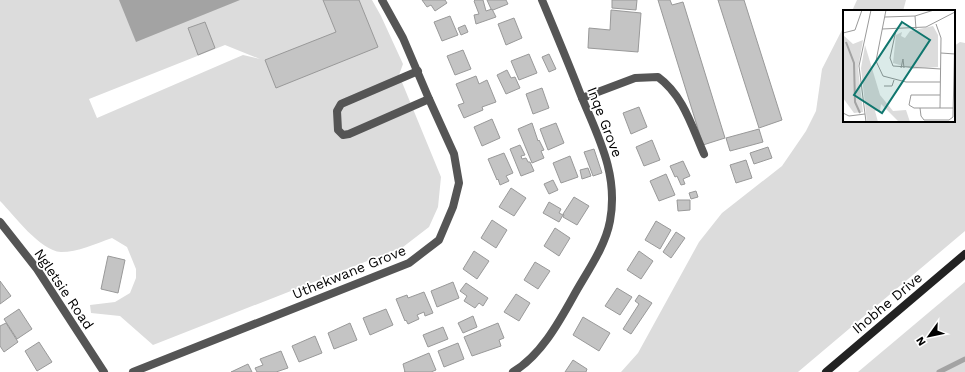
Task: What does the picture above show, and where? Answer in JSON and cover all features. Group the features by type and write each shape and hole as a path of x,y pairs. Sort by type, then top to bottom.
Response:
{"street":[{"name":"Uthekwane Grove","path":"133,372 409,263 439,240 453,208 459,183 454,154 403,38 382,0"},
{"name":"Inqe Grove","path":"513,372 540,348 561,318 600,250 610,222 613,201 611,177 603,146 542,0"},
{"path":"418,71 341,104 337,111 338,130 343,135 349,134 429,100"},
{"path":"582,98 635,78 658,77 671,88 680,102 704,154"},
{"name":"Ngletsie Road","path":"0,222 37,269 104,372"},
{"name":"Ihobhe Drive","path":"826,372 965,254"}],"shaded area":[{"path":"0,0 372,0 403,64 399,75 441,177 438,207 429,227 403,247 153,345 120,316 91,313 90,305 115,302 130,293 136,278 136,269 127,247 112,238 74,251 61,252 53,250 36,239 0,201","holes":["225,45 260,59 243,55 97,118 89,99"]},
{"path":"119,0 240,0 136,42"},
{"path":"857,0 906,0 903,10 852,10"},
{"path":"843,28 843,122 955,122 955,45 960,42 965,43 965,231 798,372 621,372 638,353 699,242 722,213 782,166 806,131 816,111 822,69"},
{"path":"965,282 965,372 858,372"}],"building":[{"path":"323,0 359,0 378,47 276,88 265,60 336,32"},
{"path":"422,0 445,0 447,3 435,11 431,5 427,7"},
{"path":"483,0 486,11 492,9 496,17 476,24 474,15 479,14 474,1"},
{"path":"487,0 506,0 508,4 493,10 491,9"},
{"path":"612,0 637,0 636,10 612,8"},
{"path":"658,0 670,0 672,5 683,2 725,138 703,145"},
{"path":"718,0 744,0 782,120 759,128"},
{"path":"611,10 641,13 638,52 588,48 589,28 610,30"},
{"path":"450,16 458,35 442,41 434,22"},
{"path":"514,18 522,38 506,45 498,24"},
{"path":"205,22 215,48 198,55 188,28"},
{"path":"465,25 468,32 461,35 458,28"},
{"path":"463,50 471,69 455,75 447,56"},
{"path":"529,54 537,73 519,80 511,61"},
{"path":"549,54 556,69 549,72 542,57"},
{"path":"507,70 511,78 515,77 520,88 506,94 497,75"},
{"path":"476,76 479,84 487,80 496,102 482,107 483,110 464,118 458,105 464,103 456,84"},
{"path":"542,88 549,108 533,114 526,94"},
{"path":"639,107 647,127 631,134 623,113"},
{"path":"492,119 500,138 482,146 474,127"},
{"path":"532,123 538,141 539,140 544,150 541,151 544,158 532,163 518,129"},
{"path":"556,123 564,143 548,150 540,129"},
{"path":"759,129 763,142 730,151 726,138"},
{"path":"652,140 660,160 644,166 636,147"},
{"path":"520,145 525,155 521,156 522,159 526,158 528,162 530,162 534,171 521,176 510,149"},
{"path":"768,147 772,158 754,164 750,153"},
{"path":"594,149 602,173 593,176 584,152"},
{"path":"504,153 513,173 506,176 509,181 500,185 488,159"},
{"path":"570,156 578,177 561,183 553,163"},
{"path":"746,160 752,178 736,183 730,165"},
{"path":"683,161 690,176 683,179 685,184 681,185 670,166"},
{"path":"588,168 591,176 582,179 580,170"},
{"path":"666,174 675,195 659,201 650,181"},
{"path":"553,180 558,190 549,194 544,184"},
{"path":"511,188 526,198 514,216 499,207"},
{"path":"696,191 698,197 691,199 689,193"},
{"path":"574,197 589,206 577,225 563,217 563,214"},
{"path":"677,200 690,200 690,210 678,211"},
{"path":"549,202 561,209 559,213 563,215 559,222 543,213"},
{"path":"492,220 507,230 496,248 481,238"},
{"path":"656,221 671,230 660,249 645,240"},
{"path":"555,228 570,238 559,256 544,246"},
{"path":"676,232 685,238 671,258 663,252"},
{"path":"474,251 489,261 477,279 463,269"},
{"path":"639,251 653,261 641,279 627,270"},
{"path":"108,256 125,260 118,293 101,289"},
{"path":"535,262 550,271 538,289 524,280"},
{"path":"0,281 11,296 0,304"},
{"path":"453,282 459,298 437,307 431,291"},
{"path":"466,283 488,298 483,306 479,303 475,308 464,301 467,296 460,291"},
{"path":"617,288 632,297 620,315 605,306"},
{"path":"424,292 433,313 425,316 424,312 417,315 419,319 408,324 406,320 405,321 396,299 407,295 408,298"},
{"path":"516,294 530,303 519,321 504,312"},
{"path":"639,295 652,303 631,334 623,329 639,304 635,301"},
{"path":"19,309 32,329 17,339 4,319"},
{"path":"386,309 393,325 370,335 363,318"},
{"path":"473,316 477,327 463,333 458,323"},
{"path":"583,317 610,333 599,351 573,335"},
{"path":"6,323 18,342 4,352 0,346 0,326"},
{"path":"350,323 357,340 334,349 328,333"},
{"path":"498,323 504,338 499,340 501,346 472,356 464,337"},
{"path":"443,327 448,339 428,347 423,335"},
{"path":"315,336 322,353 299,362 292,346"},
{"path":"39,342 52,362 37,371 25,351"},
{"path":"458,343 464,359 444,367 438,351"},
{"path":"281,351 288,368 276,372 257,372 255,368 263,365 260,359"},
{"path":"429,353 436,370 431,372 405,372 403,364"},
{"path":"573,360 587,369 586,372 565,372"},
{"path":"248,364 252,372 231,372"}],"waterway":[{"path":"939,372 965,359"}]}
